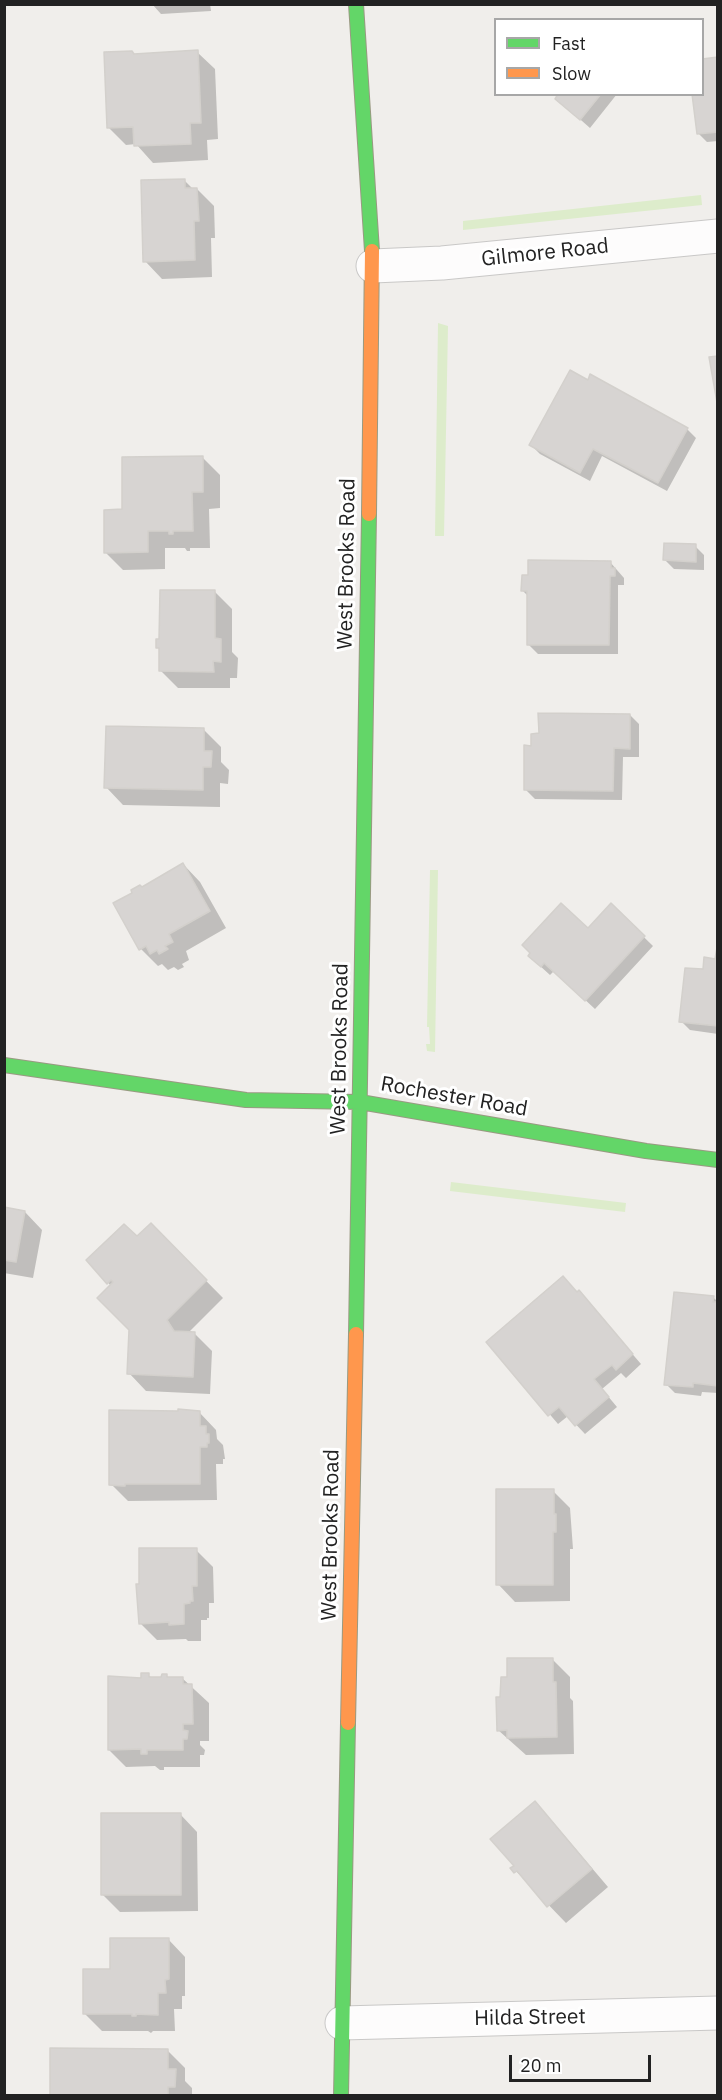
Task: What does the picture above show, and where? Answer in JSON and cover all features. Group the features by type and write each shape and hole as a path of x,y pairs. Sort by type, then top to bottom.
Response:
{"street":[{"name":"West Brooks Road","path":"341,2096 373,266 356,4"},
{"name":"Gilmore Road","path":"373,266 442,263 717,236"},
{"name":"Rochester Road","path":"4,1065 246,1100 360,1102 646,1151 717,1160"},
{"name":"Hilda Street","path":"342,2023 717,2013"}],"green space":[{"path":"701,195 702,205 463,230 463,221"},
{"path":"438,323 448,326 444,536 435,536"},
{"path":"430,870 438,870 435,1052 427,1051 426,1044 430,1044 429,1027 427,1027"},
{"path":"451,1182 626,1203 625,1212 450,1191"}],"building":[{"path":"198,50 201,123 190,123 191,144 134,146 133,127 107,128 104,52 132,51 134,54"},
{"path":"718,57 718,132 697,134 692,96 704,96 704,59"},
{"path":"557,96 599,96 580,120 555,99"},
{"path":"185,179 185,188 197,188 199,221 194,221 195,260 143,262 141,180"},
{"path":"718,356 718,408 709,357"},
{"path":"570,370 588,380 590,374 688,428 658,483 593,449 580,473 529,445"},
{"path":"203,456 203,492 192,492 193,531 173,531 173,534 169,534 169,531 148,531 148,552 104,553 104,510 122,509 122,457"},
{"path":"664,543 696,544 696,562 663,560"},
{"path":"528,560 611,561 611,568 615,568 615,576 610,576 609,645 527,645 527,591 521,591 522,575 528,575"},
{"path":"160,590 215,590 215,638 221,639 221,662 213,661 214,672 159,671 159,648 156,648 156,639 159,639"},
{"path":"538,713 630,714 630,749 614,748 613,791 524,790 524,745 531,746 531,734 539,733"},
{"path":"106,726 204,728 204,751 212,751 211,767 203,767 203,790 104,788"},
{"path":"183,863 210,911 169,934 173,942 165,946 168,949 159,954 157,950 150,954 146,946 139,950 113,903 132,893 131,890 140,885 142,887"},
{"path":"561,903 588,928 611,903 645,936 585,1001 544,963 541,967 528,956 530,953 522,945"},
{"path":"718,942 718,1026 679,1022 685,968 703,969 704,957 715,959"},
{"path":"4,1207 25,1211 16,1262 4,1260"},
{"path":"151,1223 207,1280 167,1320 174,1331 195,1332 193,1377 127,1374 129,1330 97,1298 113,1282 111,1280 107,1284 86,1260 124,1224 137,1236"},
{"path":"563,1276 577,1292 579,1290 633,1354 616,1370 612,1365 594,1379 609,1397 575,1426 559,1407 548,1416 486,1342"},
{"path":"674,1292 714,1296 713,1302 718,1302 718,1386 693,1383 693,1387 664,1385"},
{"path":"178,1409 200,1411 200,1426 206,1426 206,1434 209,1434 207,1447 200,1447 200,1484 109,1485 109,1410 178,1411"},
{"path":"496,1489 554,1489 556,1532 553,1532 553,1585 496,1585"},
{"path":"139,1548 197,1548 197,1586 192,1586 193,1601 184,1604 184,1624 169,1625 169,1622 139,1624 136,1584 139,1584"},
{"path":"507,1658 553,1658 557,1737 507,1738 507,1730 497,1731 496,1697 500,1697 501,1677 507,1677"},
{"path":"141,1673 149,1673 149,1677 161,1677 162,1674 167,1674 167,1677 183,1677 183,1684 192,1684 193,1724 183,1724 183,1730 188,1731 187,1739 183,1739 183,1750 147,1750 147,1754 141,1754 141,1749 108,1750 108,1676 141,1678"},
{"path":"535,1801 592,1869 547,1907 517,1871 514,1873 510,1868 514,1866 490,1839"},
{"path":"101,1813 181,1813 181,1895 101,1895"},
{"path":"110,1938 169,1938 169,1979 165,1980 166,1993 158,1993 158,2015 83,2014 83,1969 110,1969"},
{"path":"50,2048 168,2049 168,2069 176,2069 175,2087 168,2087 168,2096 50,2096"}],"traffic: fast":[{"path":"356,4 372,251"},
{"path":"356,1334 369,514"},
{"path":"4,1065 246,1100 360,1102 646,1151 718,1160"},
{"path":"341,2096 348,1723"}],"traffic: slow":[{"path":"369,514 372,251"},
{"path":"348,1723 356,1334"}]}
